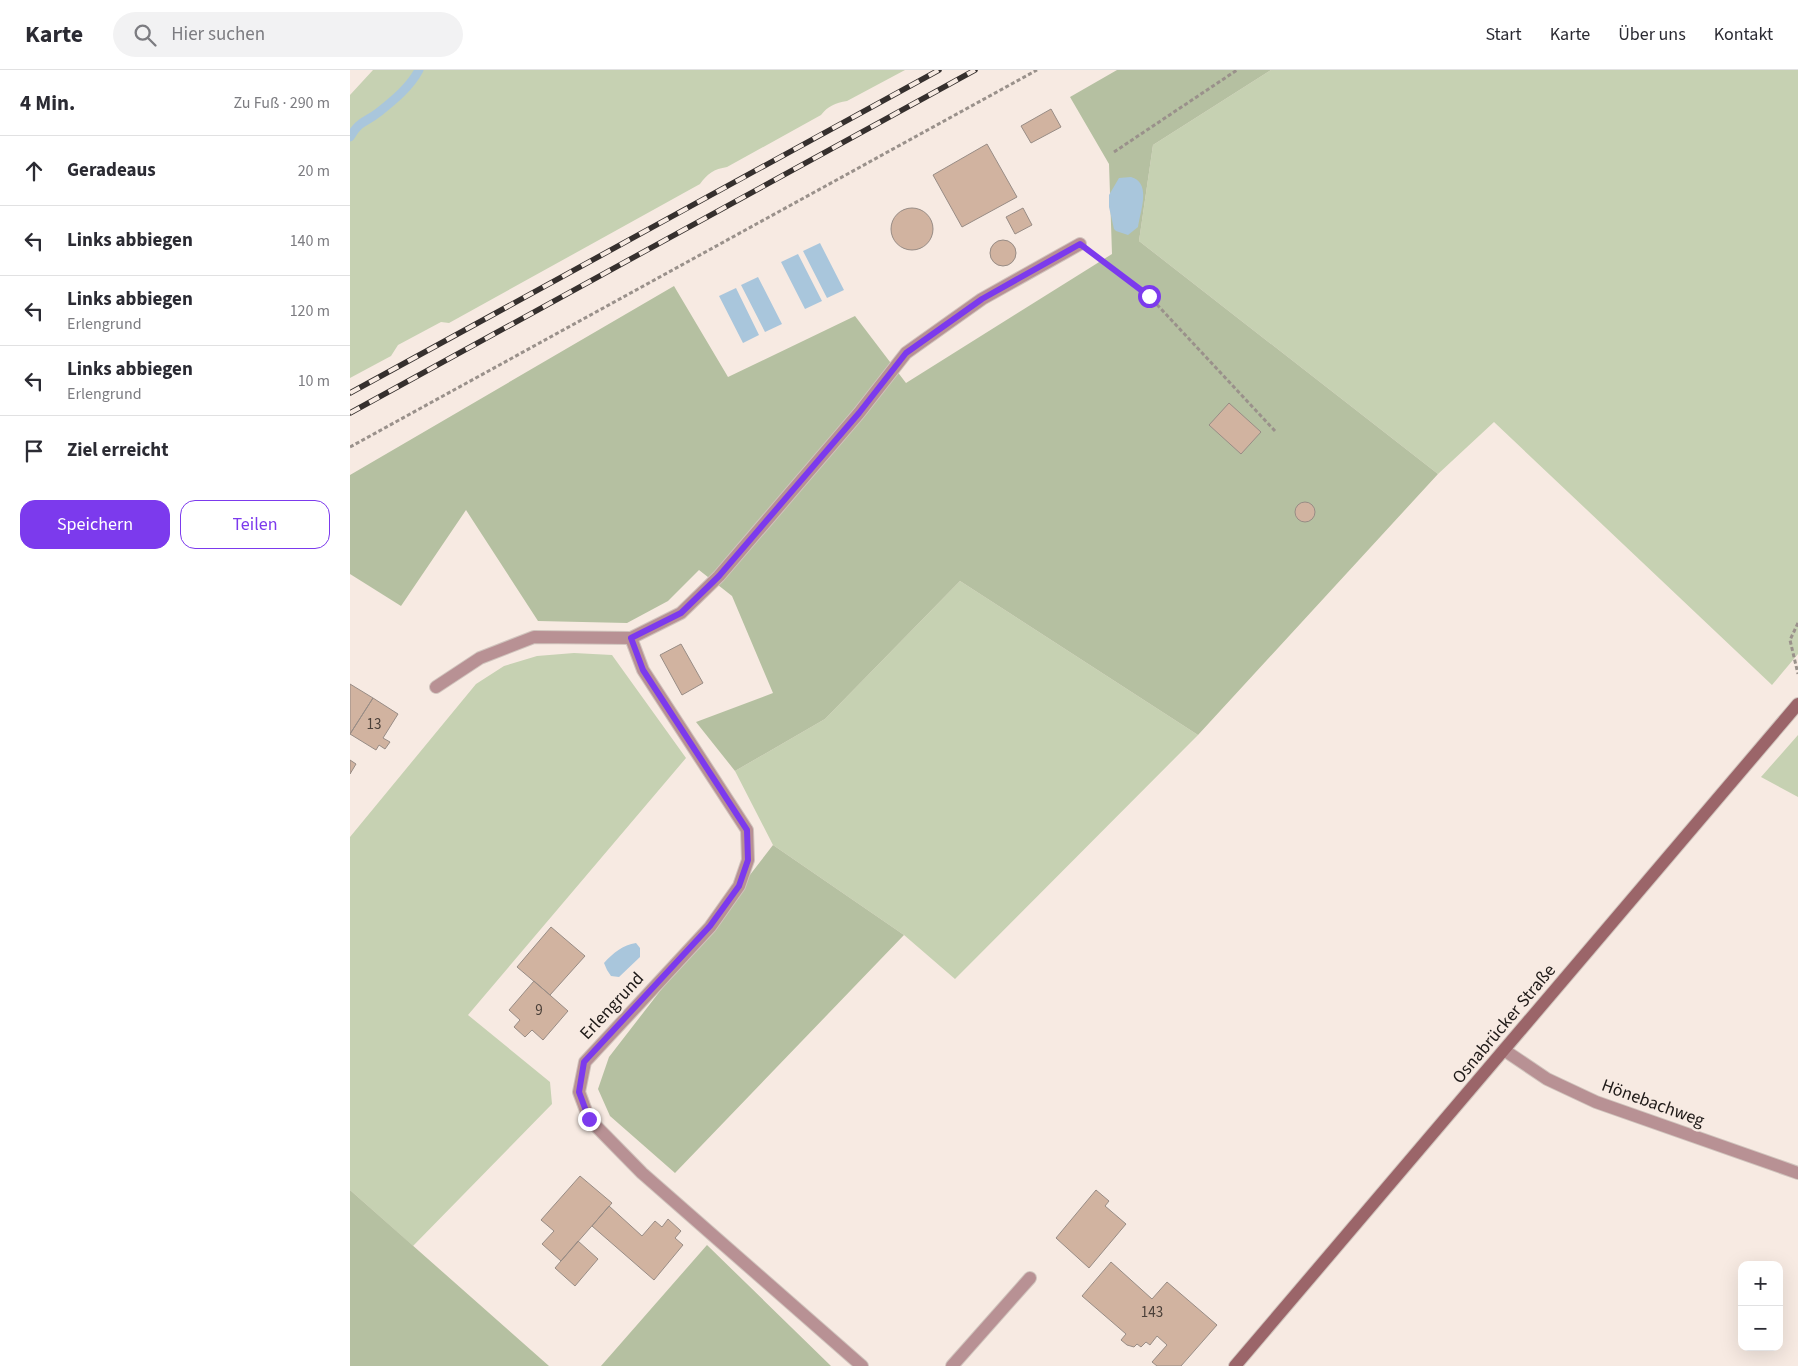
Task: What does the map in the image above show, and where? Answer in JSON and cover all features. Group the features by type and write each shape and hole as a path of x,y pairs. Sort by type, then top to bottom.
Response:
{"main road":[{"name":"Osnabrücker Straße","path":"1235,1366 1798,704"}],"street":[{"path":"436,687 480,658 534,638 631,638 681,613 719,576 859,413 906,353 982,299 1080,244"},
{"name":"Erlengrund","path":"631,638 643,670 747,830 748,860 739,886 710,926 584,1062 579,1092 589,1119 642,1173 862,1366"},
{"name":"Hönebachweg","path":"1504,1050 1547,1079 1596,1102 1798,1173"},
{"path":"952,1366 1030,1278"}],"path":[{"path":"350,447 1037,70"},
{"path":"1114,152 1237,70"},
{"path":"1080,244 1149,296 1276,432"},
{"path":"1798,624 1790,640 1798,674"}],"green space":[{"path":"373,70 905,70 847,101 832,105 821,115 727,167 711,173 700,184 449,323 441,322 398,345 391,356 350,378 350,95"},
{"path":"1117,70 1271,70 1153,145 1139,241 1438,474 1198,735 960,581 825,719 735,771 696,722 773,693 732,596 699,570 668,601 627,623 538,621 466,510 401,606 350,574 350,475 674,286 728,377 855,316 906,383 1112,254 1109,164 1070,97"},
{"path":"1271,70 1798,70 1798,654 1772,685 1494,422 1438,474 1139,241 1153,145"},
{"path":"960,581 1198,735 955,979 904,935 773,845 735,771 825,719"},
{"path":"574,653 612,655 686,758 468,1015 550,1082 552,1104 413,1246 350,1190 350,837 476,684 504,666 537,656"},
{"path":"1798,735 1798,797 1761,777"},
{"path":"773,845 904,935 675,1173 610,1116 598,1089 609,1057"},
{"path":"350,1190 549,1366 350,1366"},
{"path":"707,1245 831,1366 601,1366"}],"water":[{"path":"1131,177 1141,185 1143,198 1138,227 1128,235 1114,229 1109,207 1109,195 1119,178"},
{"path":"820,243 844,290 827,298 803,251"},
{"path":"798,254 822,301 805,309 781,262"},
{"path":"758,277 782,324 765,332 741,285"},
{"path":"736,288 759,335 743,343 719,296"},
{"path":"636,943 640,948 640,957 619,977 611,976 604,963 618,950"}],"building":[{"path":"1051,109 1061,127 1031,143 1021,126"},
{"path":"987,144 1017,197 962,227 933,175"},
{"path":"908,208 916,208 927,214 933,229 927,244 916,250 908,250 897,244 891,233 891,225 897,214"},
{"path":"1023,208 1032,225 1015,234 1006,217"},
{"path":"1003,240 1012,244 1016,253 1012,262 1003,266 994,262 990,253 994,244"},
{"path":"1229,403 1261,432 1241,454 1209,425"},
{"path":"1305,502 1312,505 1315,512 1312,519 1305,522 1298,519 1295,512 1298,505"},
{"path":"681,644 703,683 682,695 660,655"},
{"path":"350,684 373,698 350,734"},
{"path":"373,698 398,714 383,738 390,742 385,749 379,745 376,750 350,734"},
{"path":"350,760 356,764 350,774"},
{"path":"551,927 585,956 550,995 517,967"},
{"path":"534,981 568,1011 543,1040 532,1030 525,1037 514,1027 520,1020 509,1010"},
{"path":"580,1176 612,1203 561,1261 542,1244 554,1231 541,1220"},
{"path":"1096,1190 1109,1201 1105,1206 1126,1224 1089,1268 1056,1238"},
{"path":"609,1206 642,1236 655,1221 662,1227 668,1219 681,1231 675,1238 683,1245 654,1280 592,1226"},
{"path":"578,1241 598,1259 575,1286 555,1268"},
{"path":"1111,1262 1152,1299 1167,1282 1217,1325 1181,1366 1157,1366 1152,1362 1167,1345 1157,1336 1150,1345 1146,1342 1141,1347 1137,1344 1134,1347 1127,1345 1121,1340 1126,1334 1082,1296"}],"waterway":[{"path":"350,137 360,125 401,93 419,70"}],"railway":[{"path":"350,393 939,70"},
{"path":"350,413 975,70"}],"route":[{"path":"589,1119 579,1092 584,1062 710,926 739,886 748,860 747,830 643,670 631,638 681,613 719,576 859,413 906,353 982,299 1080,244 1149,296"}]}
